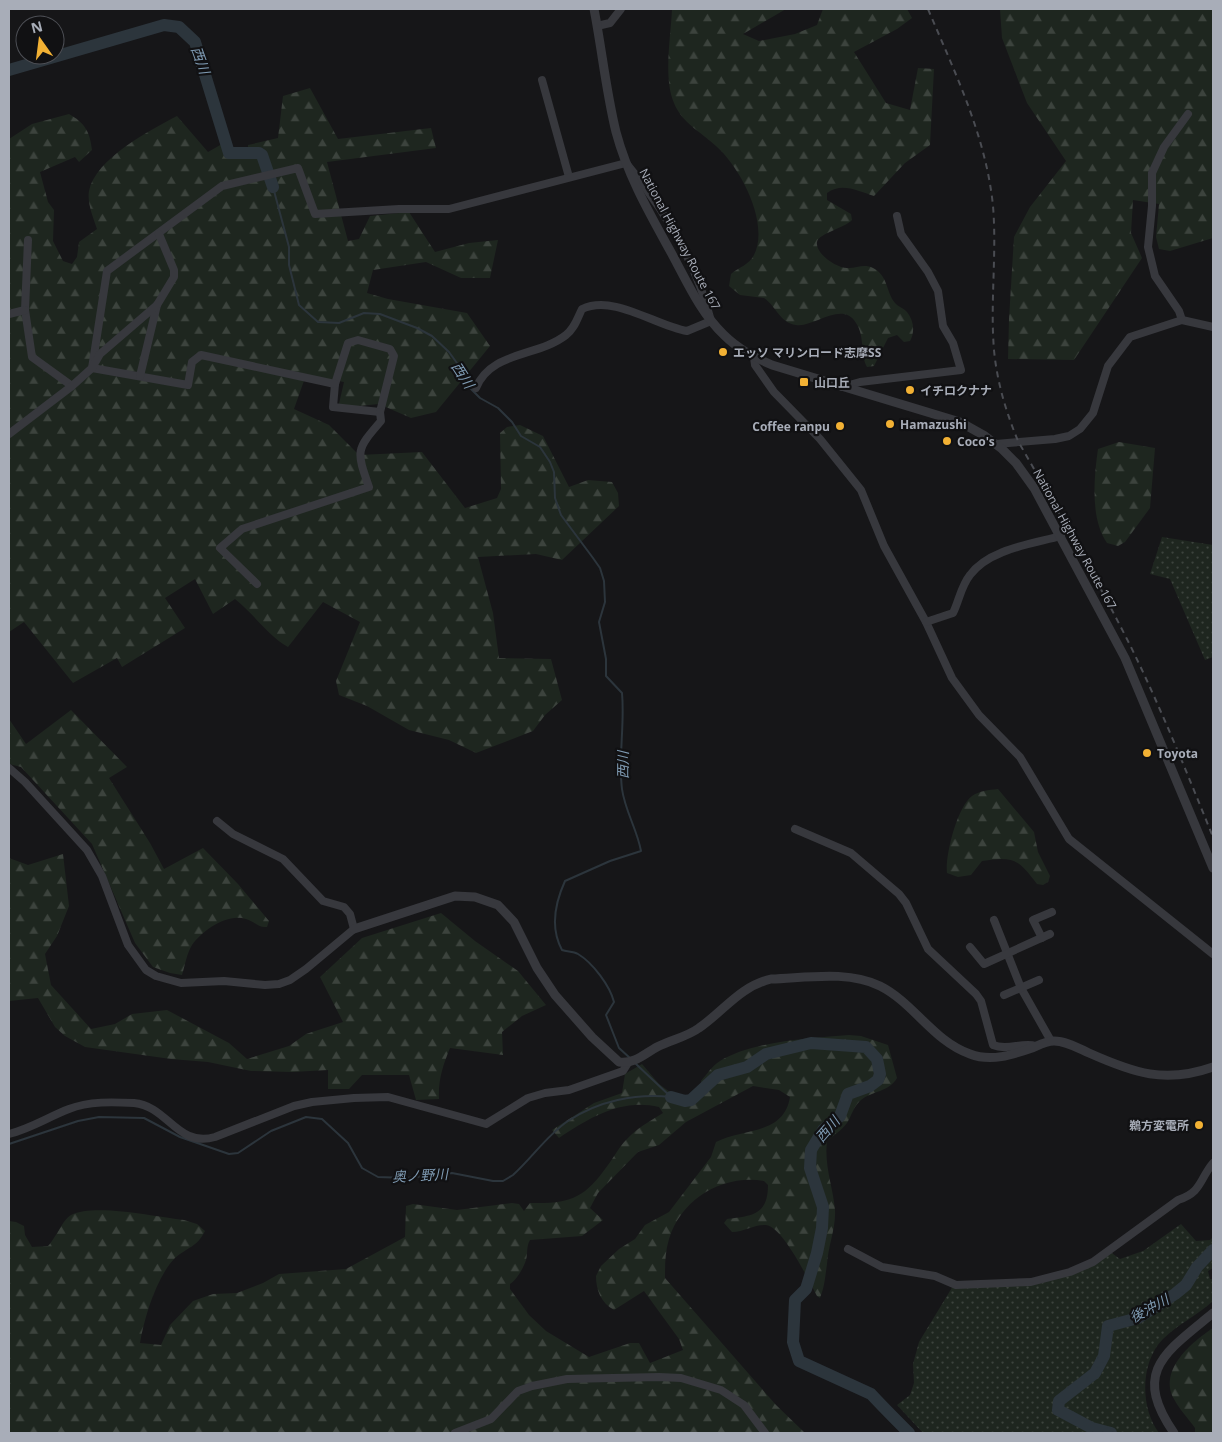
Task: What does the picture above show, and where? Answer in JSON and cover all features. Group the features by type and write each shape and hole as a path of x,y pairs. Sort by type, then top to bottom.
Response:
{"street":[{"name":"National Highway Route 167","path":"594,9 617,133 626,163 641,197 700,305 711,321 728,339 754,358 842,387 951,419 977,431 996,444 1025,474 1061,536 1125,658 1213,868"},
{"path":"597,26 610,23 621,9"},
{"path":"542,80 569,177"},
{"path":"1182,320 1180,311 1155,276 1148,247 1152,206 1152,172 1164,147 1188,114"},
{"path":"92,368 108,271 222,186 298,168 315,214 399,209 449,209 626,163"},
{"path":"842,387 860,382 961,370 954,343 943,326 938,291 928,272 901,234 898,216"},
{"path":"140,376 157,305 174,277 174,270 159,234"},
{"path":"28,240 25,310 32,358 72,386"},
{"path":"9,434 72,386 92,368 100,354 157,305"},
{"path":"476,388 488,369 564,336 575,326 582,309 587,307 612,306 687,332 711,321"},
{"path":"9,314 25,310"},
{"path":"996,444 1055,440 1080,430 1092,413 1108,366 1125,341 1132,336 1182,320 1213,327"},
{"path":"257,584 220,548 242,528 369,487 361,463 361,444 381,421 380,412 394,356 390,349 358,340 348,343 335,384 333,406 380,412"},
{"path":"92,368 188,385 192,362 201,355 335,384"},
{"path":"754,358 756,365 774,392 820,439 861,490 884,546 926,622 952,678 979,715 1020,757 1069,839 1156,906 1213,954"},
{"path":"926,622 953,613 962,588 981,563 999,554 1061,536"},
{"path":"9,768 25,782 87,850 102,876 128,945 146,970 156,976 182,983 224,981 265,985 279,984 290,980 306,969 354,929 456,896 474,897 498,905 514,922 537,968 555,995 602,1047 619,1062 628,1063"},
{"path":"217,821 234,834 283,859 323,901 344,908 350,914 354,929"},
{"path":"795,829 851,852 898,894 906,904 926,945 981,1001 993,1045 1002,1048 1029,1044 1036,1046"},
{"path":"1042,938 1033,920 1052,912"},
{"path":"994,920 1021,988 1052,1041"},
{"path":"970,947 984,964 1050,934"},
{"path":"9,1134 38,1125 69,1109 120,1102 138,1104 150,1108 185,1135 202,1140 215,1137 294,1106 312,1102 354,1098 388,1097 486,1124 528,1098 578,1087 623,1071 628,1063 657,1047 694,1031 748,986 771,979 838,977 869,982 894,995 951,1046 982,1057 1011,1056 1052,1041 1068,1044 1128,1070 1145,1074 1182,1075 1213,1067"},
{"path":"1004,995 1039,980"},
{"path":"848,1249 882,1267 935,1276 956,1285 1031,1282 1052,1277 1093,1262 1178,1200 1192,1194 1200,1186 1205,1173 1213,1163"},
{"path":"1174,1433 1158,1407 1155,1395 1155,1375 1166,1354 1213,1313"},
{"path":"455,1433 490,1419 518,1391 532,1386 567,1379 628,1377 681,1378 721,1390 744,1405 766,1433"}],"green space":[{"path":"672,9 786,9 743,34 759,41 795,34 817,25 823,9 907,9 912,18 897,29 854,52 886,103 910,110 918,68 934,69 930,145 905,163 874,196 844,188 838,188 827,193 827,200 851,214 852,220 844,226 822,236 817,242 817,247 823,256 838,266 850,268 866,266 878,271 884,279 892,299 906,311 911,319 913,330 910,341 904,342 897,335 888,338 874,366 867,367 859,328 850,317 836,314 803,325 791,324 782,318 764,298 740,295 729,286 731,274 747,264 754,255 758,242 755,212 743,181 734,167 716,146 687,122 674,103 668,69"},
{"path":"1000,9 1213,9 1213,238 1170,251 1159,249 1156,237 1159,204 1133,200 1131,233 1142,258 1074,360 1008,359 1014,237 1030,207 1066,161 1027,103 1002,38"},
{"path":"310,88 338,139 431,128 436,148 327,162 348,241 359,239 370,216 409,212 435,252 469,243 498,240 490,278 461,278 426,262 373,270 367,293 388,299 467,313 490,346 436,412 411,418 379,404 338,408 344,382 306,375 294,409 329,425 359,455 422,452 465,508 497,498 501,489 500,433 507,427 520,425 543,436 569,487 588,480 612,482 618,493 619,506 562,560 536,554 478,557 493,613 499,658 551,659 562,700 545,715 533,731 476,753 449,740 409,730 367,706 339,695 336,681 360,622 323,602 288,647 274,637 235,599 213,614 195,579 165,598 185,628 122,667 117,658 73,683 24,622 9,632 9,139 32,124 69,114 86,129 92,150 79,162 75,157 40,172 48,202 54,210 53,241 63,261 72,264 77,257 79,242 97,229 89,200 89,191 93,179 112,157 125,147 177,116 208,152 229,140 232,151 248,151 248,145 278,138 283,96"},
{"path":"1119,442 1155,448 1150,508 1125,542 1118,546 1107,543 1098,522 1095,498 1095,472 1098,449"},
{"path":"1162,537 1213,545 1213,657 1205,660 1170,579 1150,574"},
{"path":"71,710 127,767 109,778 164,869 203,848 238,884 269,921 267,927 249,920 231,918 216,924 197,939 187,955 182,975 153,967 135,943 92,844 21,767 9,764 9,719 26,744"},
{"path":"998,789 1034,832 1038,852 1050,876 1048,882 1043,885 1037,884 1020,864 1008,859 982,861 971,875 958,877 947,873 950,844 961,810 972,796 988,790"},
{"path":"63,854 69,906 57,936 45,954 51,985 91,1029 115,1024 132,1014 167,1010 229,1043 247,1059 289,1046 306,1034 343,1022 320,977 362,938 441,913 475,941 518,971 546,1005 522,1016 502,1032 503,1055 450,1048 441,1073 439,1099 416,1100 409,1075 362,1075 349,1089 328,1089 328,1070 292,1072 251,1071 208,1062 171,1059 85,1047 65,1036 55,1027 38,998 9,1001 9,858 28,865"},
{"path":"849,1035 861,1036 888,1045 897,1078 890,1086 861,1100 856,1105 845,1126 827,1141 826,1150 835,1217 825,1281 820,1298 817,1296 787,1244 773,1228 762,1225 732,1232 724,1223 727,1219 751,1215 762,1208 765,1203 768,1185 764,1181 734,1181 706,1192 694,1201 683,1212 675,1225 669,1239 666,1258 665,1278 776,1405 805,1433 9,1433 9,1221 24,1226 25,1235 32,1247 48,1246 62,1224 71,1215 95,1210 126,1212 184,1220 197,1224 205,1231 195,1244 175,1258 168,1266 157,1286 148,1310 140,1343 161,1345 170,1325 193,1301 213,1294 237,1293 263,1283 279,1274 346,1269 405,1237 406,1206 413,1204 457,1210 512,1203 519,1204 524,1211 530,1203 556,1202 575,1197 591,1185 630,1136 663,1113 659,1107 632,1105 594,1117 559,1138 552,1130 594,1103 622,1093 625,1074 642,1064 659,1084 678,1098 686,1095 693,1098 702,1089 701,1081 712,1068 733,1054 765,1045 800,1039","holes":["753,1086 779,1090 790,1097 786,1109 780,1118 761,1128 716,1142 711,1157 669,1212 645,1225 635,1239 619,1249 601,1266 596,1276 600,1296 614,1310 644,1291 679,1339 683,1350 650,1363 639,1343 630,1343 589,1357 546,1331 529,1315 510,1289 510,1284 524,1266 530,1240 582,1236 603,1220 590,1208 598,1193 638,1152 659,1145 686,1122"]},
{"path":"1181,1224 1196,1241 1210,1240 1213,1237 1213,1268 1208,1271 1210,1279 1213,1279 1213,1301 1163,1339 1155,1349 1150,1360 1145,1385 1146,1398 1148,1411 1159,1433 923,1433 897,1405 910,1395 914,1383 913,1364 919,1342 956,1281 1028,1280 1079,1267 1109,1251 1120,1259 1143,1251"},
{"path":"1213,1328 1213,1433 1195,1433 1195,1428 1174,1399 1170,1388 1170,1378 1174,1367 1187,1349"}],"waterway":[{"name":"西川","path":"9,70 164,25 179,27 195,42 229,153 259,153 262,155 273,187"},
{"name":"西川","path":"273,187 289,247 289,265 299,305 318,322 339,323 364,313 380,314 417,328 432,336 449,352 462,370 468,386 480,398 498,408 512,422 521,436 540,447 554,472 555,498 561,515 600,568 604,581 605,602 599,622 606,659 606,676 622,693 622,789 641,851 610,861 565,881 556,907 555,924 558,942 562,950 576,953 584,958 595,969 609,989 614,1002 606,1015 619,1048 631,1059"},
{"name":"西川","path":"671,1097 685,1101 691,1100 718,1075 747,1067 766,1054 811,1043 866,1047 877,1059 880,1074 878,1080 870,1086 848,1094 840,1116 823,1130 811,1150 810,1168 823,1207 822,1228 817,1253 806,1289 795,1300 793,1342 799,1361 871,1394 909,1433"},
{"name":"西川","path":"636,1064 671,1097"},
{"name":"奥ノ野川","path":"9,1144 78,1121 99,1117 144,1118 180,1137 229,1154 238,1153 271,1131 306,1117 322,1119 348,1143 362,1168 378,1177 407,1178 452,1173 493,1181 503,1181 513,1175 560,1127 580,1114 618,1100 644,1096 671,1097"},
{"name":"後沖川","path":"1111,1433 1092,1428 1058,1410 1059,1401 1095,1373 1104,1356 1108,1326 1138,1318 1175,1294 1186,1285 1197,1267 1213,1250"}],"railway":[{"path":"928,9 959,81 984,155 993,206 994,224 993,332 995,362 1010,419 1018,441 1130,645 1163,717 1213,837"}],"place":[{"name":"エッソ マリンロード志摩SS","path":"723,352"},
{"name":"山口丘","path":"804,382"},
{"name":"イチロクナナ","path":"910,390"},
{"name":"Hamazushi","path":"890,424"},
{"name":"Coffee ranpu","path":"840,426"},
{"name":"Coco's","path":"947,441"},
{"name":"Toyota","path":"1147,753"},
{"name":"鵜方変電所","path":"1199,1125"}]}
